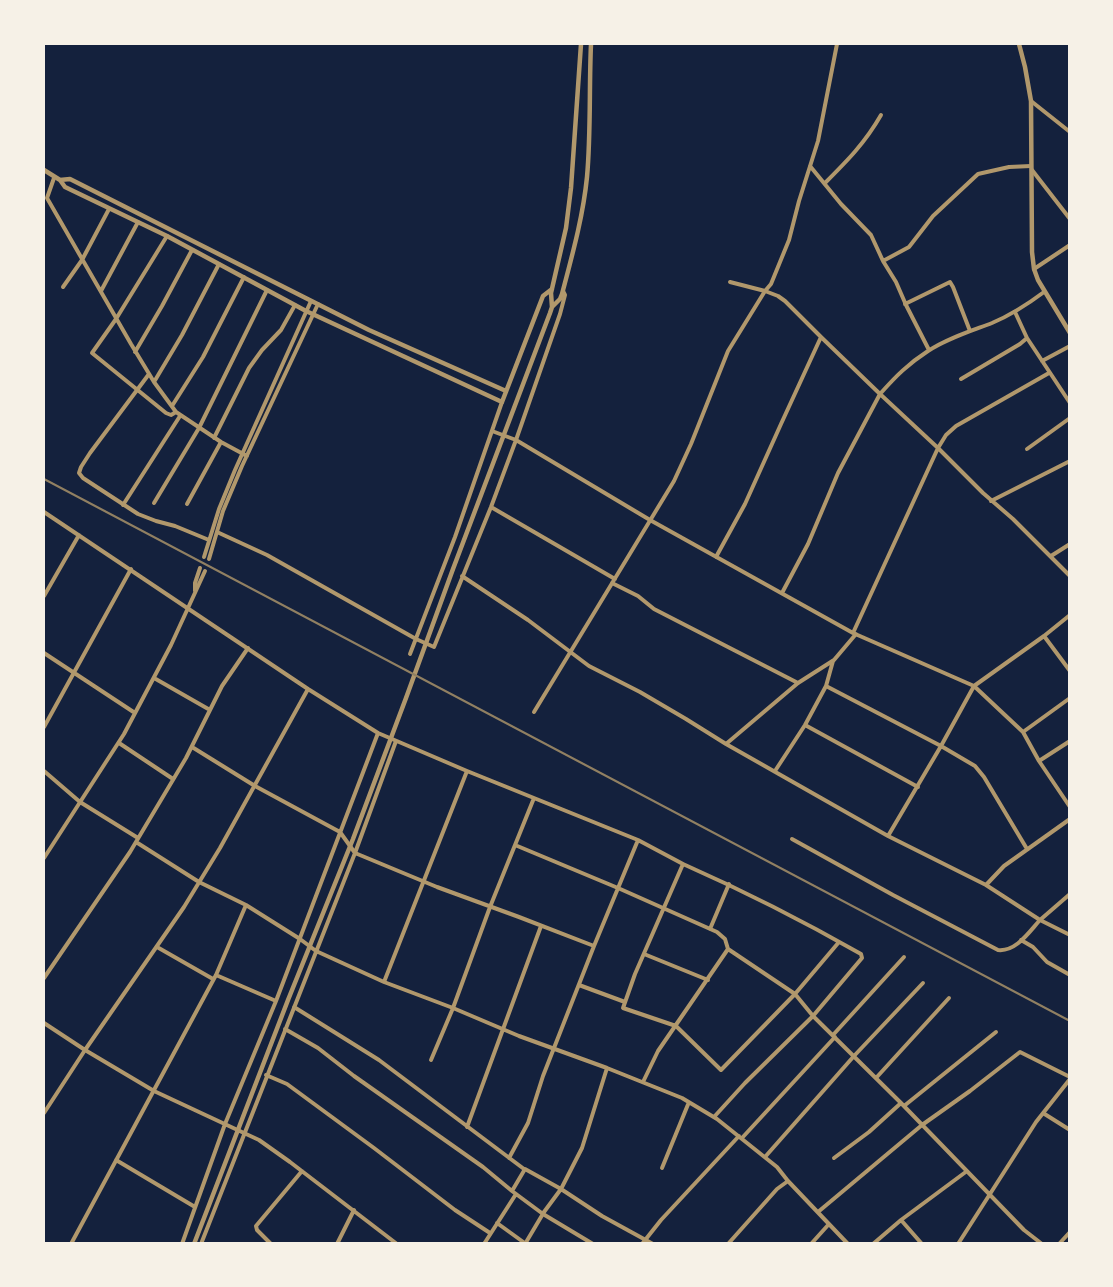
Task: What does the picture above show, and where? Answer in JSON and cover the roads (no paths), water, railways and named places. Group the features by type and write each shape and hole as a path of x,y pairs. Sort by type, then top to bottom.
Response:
{"street":[{"path":"194,1244 406,698 552,307 552,289 566,228 572,188 581,44"},
{"path":"552,307 560,299 563,291 579,228 587,177 591,44"},
{"path":"534,712 674,481 728,351 771,284 789,240 818,141 837,44"},
{"path":"1019,44 1031,100 1034,269 1044,292 1070,333"},
{"path":"1031,100 1070,132"},
{"path":"825,183 861,146 881,115"},
{"path":"810,166 871,236 929,350"},
{"path":"883,261 909,247 933,216 978,174 1010,167 1031,168 1070,219"},
{"path":"44,170 65,187 166,236 306,311 502,402"},
{"path":"57,179 70,179 369,330 506,392"},
{"path":"57,179 47,198 154,382 178,414 214,438 245,454"},
{"path":"63,287 82,260 110,209"},
{"path":"101,292 138,222"},
{"path":"166,236 116,319 92,353 166,413 178,414"},
{"path":"1034,269 1070,245"},
{"path":"135,352 192,250"},
{"path":"154,382 182,335 219,264"},
{"path":"172,406 203,357 244,277"},
{"path":"729,282 765,291 785,301 1070,576"},
{"path":"905,304 950,282 970,331"},
{"path":"410,654 543,296 552,289"},
{"path":"154,503 199,428 267,290"},
{"path":"217,532 267,555 434,647 516,440 560,314 565,294 563,291"},
{"path":"782,594 808,544 838,473 880,394 901,370 929,350 1015,312 1044,292"},
{"path":"311,301 245,454 206,558 219,508 245,454 312,314 318,304"},
{"path":"214,438 249,368 281,330 295,305"},
{"path":"1015,312 1049,373 1070,403"},
{"path":"1063,323 1070,317"},
{"path":"716,557 745,504 821,337"},
{"path":"961,379 1028,338"},
{"path":"1042,361 1070,346"},
{"path":"726,744 798,683 834,660 855,633 938,448 946,435 956,426 1049,373"},
{"path":"149,374 90,453 79,473 82,478 147,518 176,526 209,540"},
{"path":"123,505 178,414"},
{"path":"1027,449 1070,418"},
{"path":"492,431 516,440 650,520 855,633 974,686 1023,732 1039,762 1070,807"},
{"path":"187,504 221,442"},
{"path":"992,501 1070,461"},
{"path":"491,507 638,596 654,609 798,683"},
{"path":"44,512 308,689 378,733 638,840 683,864 729,884 861,954 862,958 813,1016 714,1117"},
{"path":"44,596 79,535"},
{"path":"1051,556 1070,544"},
{"path":"195,592 195,583 200,568"},
{"path":"44,728 131,569"},
{"path":"44,856 135,713 205,571"},
{"path":"462,576 528,620 589,666 686,719 888,836 986,885 1040,920 1070,935"},
{"path":"888,836 974,686 1070,615"},
{"path":"1044,636 1070,671"},
{"path":"44,978 137,840 192,747 222,686 248,648"},
{"path":"44,653 135,713"},
{"path":"775,771 805,725 826,686 834,660"},
{"path":"154,678 210,710"},
{"path":"826,686 975,766 1027,849"},
{"path":"44,1113 199,882 308,689"},
{"path":"1023,732 1070,698"},
{"path":"805,725 918,787"},
{"path":"182,1244 225,1125 276,1001 378,733"},
{"path":"201,1244 355,853 396,741"},
{"path":"1039,762 1070,741"},
{"path":"118,742 173,779"},
{"path":"192,747 255,786 340,832 355,853 424,882 594,946"},
{"path":"44,771 80,802 199,882 246,905 316,951 384,982 608,1068 689,1102 714,1117 777,1167 848,1244"},
{"path":"384,982 467,771"},
{"path":"431,1060 534,798"},
{"path":"986,885 1004,866 1070,819"},
{"path":"792,839 995,949 1007,950 1021,940 1070,894"},
{"path":"509,1158 528,1123 554,1048 638,840"},
{"path":"515,845 717,932 724,939 728,949 795,994 813,1016 1024,1230 1042,1244"},
{"path":"683,864 623,1008 676,1026 722,1070 795,994 839,942"},
{"path":"710,929 729,884"},
{"path":"71,1244 214,977 246,905"},
{"path":"467,1126 541,926"},
{"path":"1021,940 1047,962 1070,975"},
{"path":"157,947 214,977 276,1001"},
{"path":"643,1082 658,1052 728,949"},
{"path":"644,954 708,980"},
{"path":"642,1244 645,1238 741,1137 904,957"},
{"path":"765,1157 854,1056 923,983"},
{"path":"579,985 625,1002"},
{"path":"876,1078 949,998"},
{"path":"294,1007 380,1060 525,1169 653,1244"},
{"path":"44,1023 154,1091 259,1140 397,1244"},
{"path":"285,1029 318,1048 483,1167 543,1214 593,1244"},
{"path":"834,1158 996,1032"},
{"path":"818,1212 922,1125 1020,1052 1070,1078 1043,1113 989,1193 958,1244"},
{"path":"497,1223 525,1243 561,1189 582,1148 608,1068"},
{"path":"267,1075 287,1084 455,1210 490,1233"},
{"path":"662,1168 689,1102"},
{"path":"1043,1113 1070,1130"},
{"path":"116,1160 195,1207"},
{"path":"484,1244 514,1193 525,1169"},
{"path":"271,1244 256,1226 302,1171"},
{"path":"873,1244 967,1171"},
{"path":"728,1244 777,1189 788,1181"},
{"path":"337,1244 354,1210"},
{"path":"901,1220 922,1244"},
{"path":"811,1244 829,1224"},
{"path":"1059,1244 1070,1232"}],"railway":[{"path":"44,479 1070,1021"}]}
